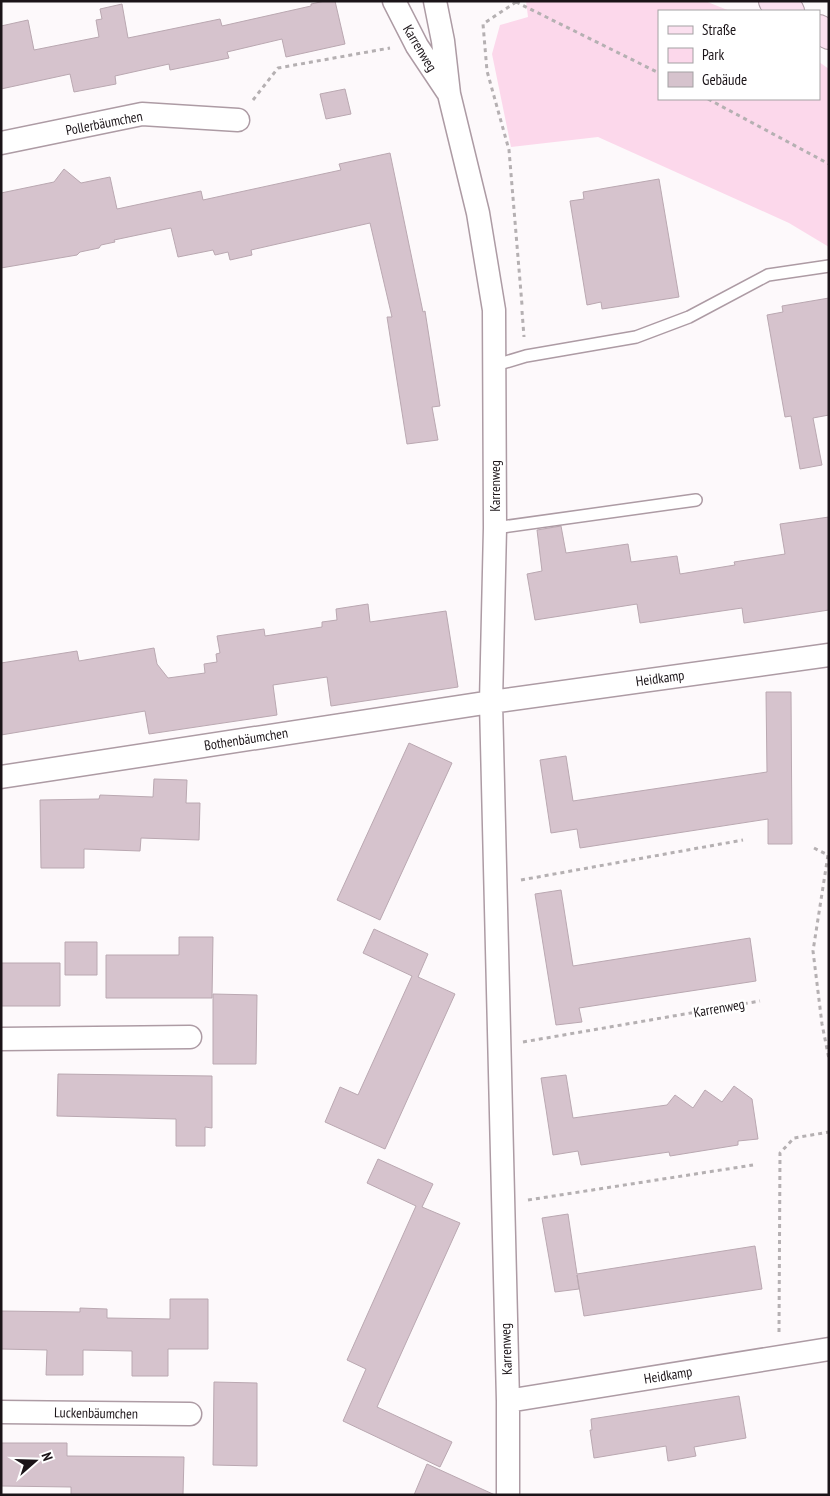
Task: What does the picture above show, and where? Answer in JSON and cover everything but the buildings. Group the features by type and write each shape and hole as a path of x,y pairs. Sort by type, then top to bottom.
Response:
{"main road":[{"path":"773,1 788,10"}],"street":[{"name":"Karrenweg","path":"394,1 417,46 448,94"},
{"name":"Karrenweg","path":"435,1 443,41 448,94 478,213 494,310 496,365 492,702 508,1401 508,1495"},
{"name":"Pollerbäumchen","path":"1,143 142,114 238,120"},
{"name":"Heidkamp","path":"492,702 829,654"},
{"name":"Bothenbäumchen","path":"1,777 492,702"},
{"path":"1,1039 190,1037"},
{"name":"Heidkamp","path":"508,1401 829,1349"},
{"name":"Luckenbäumchen","path":"1,1412 190,1414"}],"lane":[{"path":"496,365 526,356 636,336 689,317 768,275 829,266"},
{"path":"495,528 696,500"}],"path":[{"path":"526,356 509,150 487,71 483,24 516,2 658,73"},
{"path":"238,120 278,68 399,46 417,46"},
{"path":"710,100 829,164"},
{"path":"495,884 743,840"},
{"path":"814,848 828,855 813,951 822,1024 829,1059"},
{"name":"Karrenweg","path":"500,1044 524,1042 760,1001"},
{"path":"779,1357 780,1153 794,1138 829,1132"},
{"path":"502,1204 753,1165"}],"green space":[{"path":"526,1 705,1 728,10 658,10 658,100 820,100 820,63 829,69 829,247 789,223 598,137 511,147 492,54 500,25 528,17"}]}
